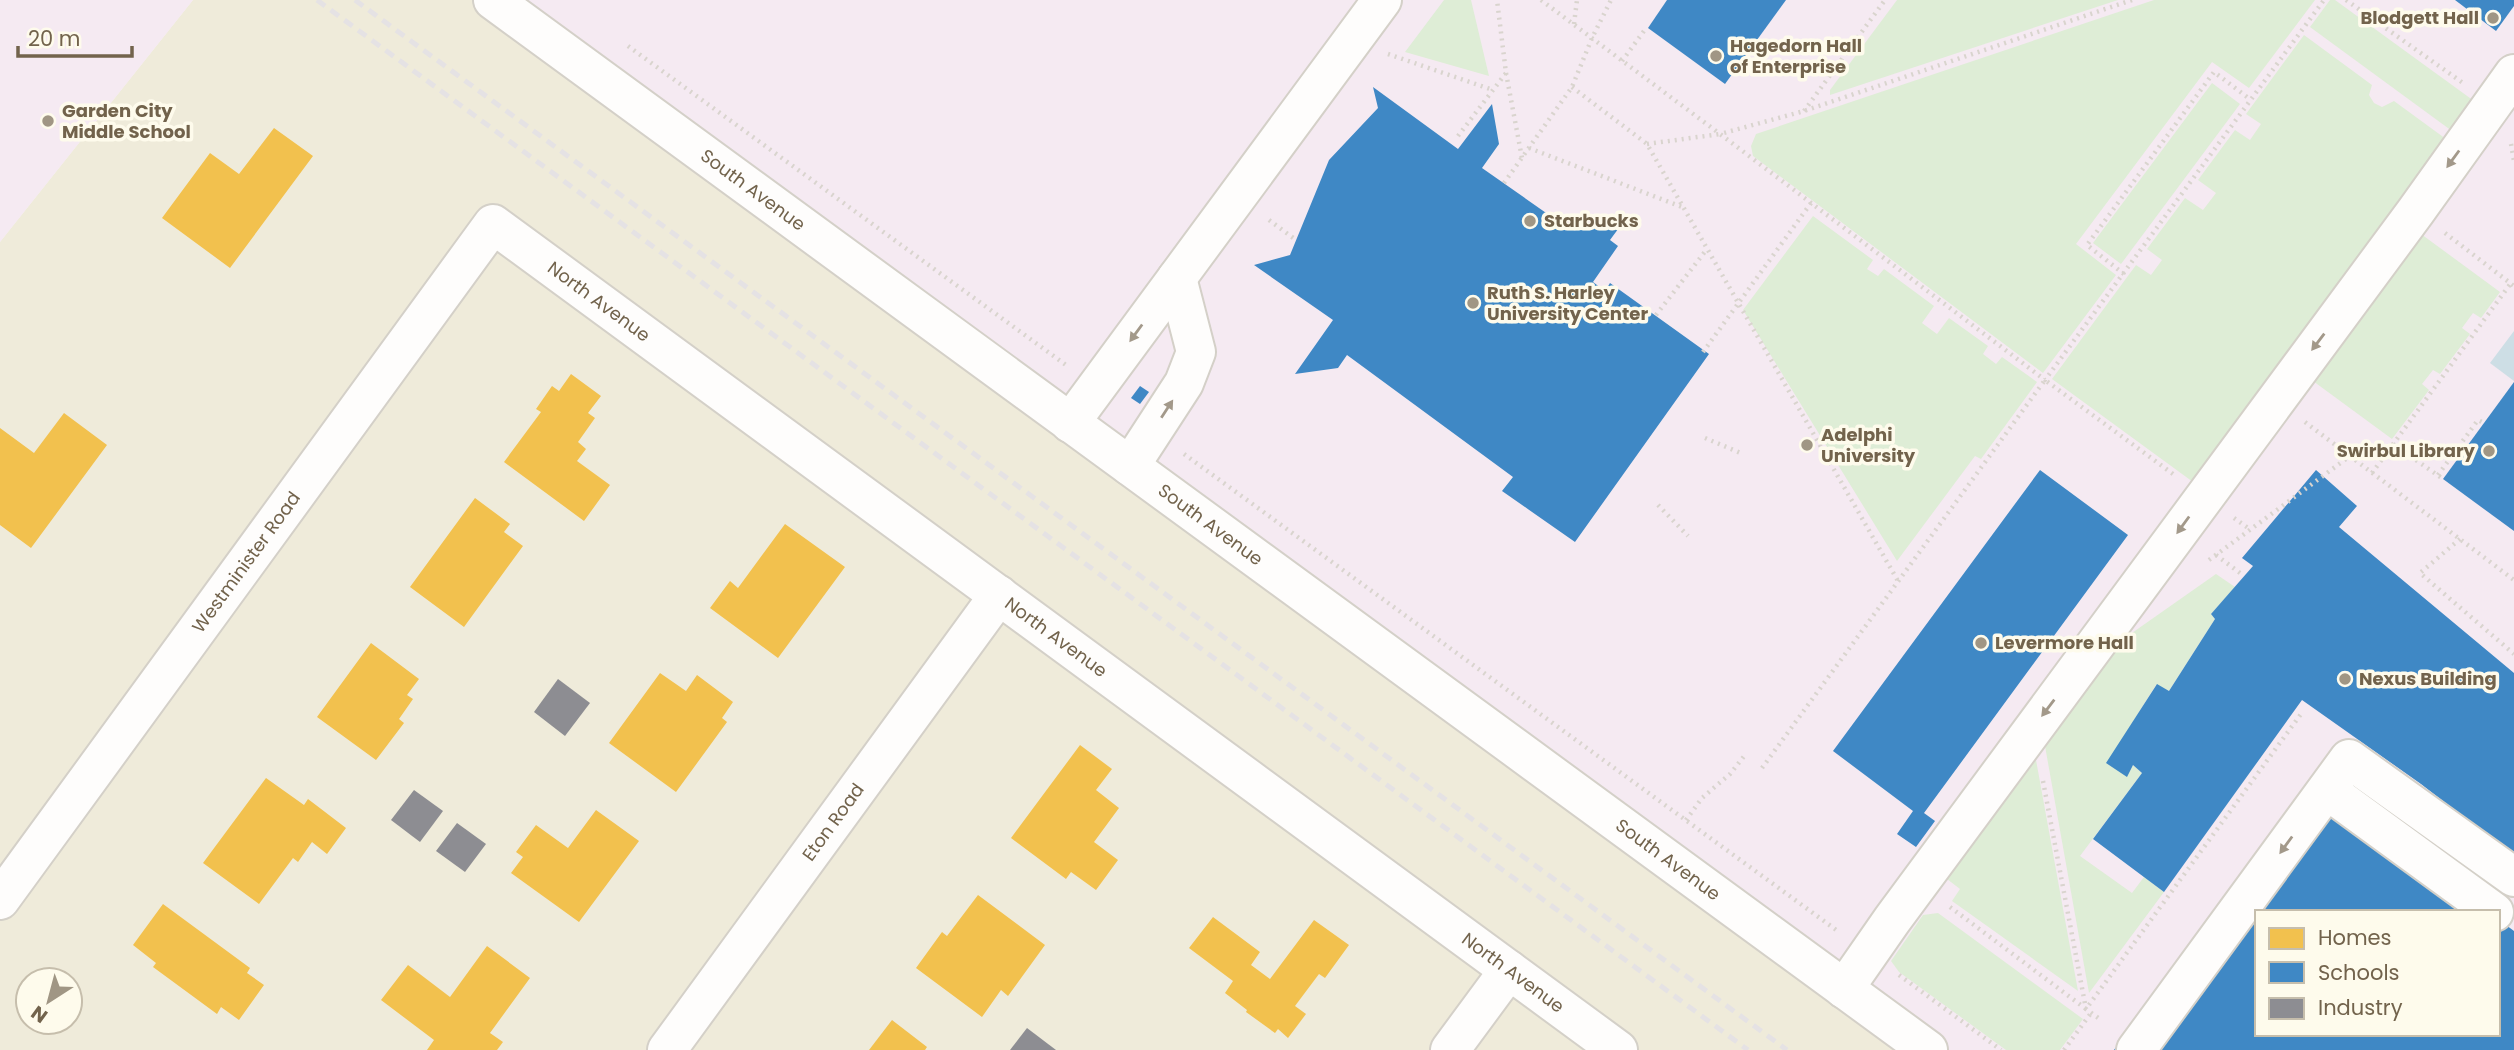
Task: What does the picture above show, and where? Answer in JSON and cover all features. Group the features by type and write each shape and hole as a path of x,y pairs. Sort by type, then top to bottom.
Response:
{"street":[{"name":"South Avenue","path":"493,0 1927,1050"},
{"path":"1070,423 1382,0"},
{"path":"1843,989 2416,211 2492,88"},
{"name":"North Avenue","path":"493,224 1618,1050"},
{"name":"Westminister Road","path":"0,900 493,224"},
{"path":"1130,467 1184,383 1196,352 1177,278"},
{"name":"Eton Road","path":"667,1050 999,595"},
{"path":"2136,1050 2349,759 2514,877"},
{"path":"2327,790 2491,910"},
{"path":"1450,1050 1509,970"}],"path":[{"path":"1497,0 1506,73 1522,158"},
{"path":"1541,0 2045,380 2250,530"},
{"path":"1574,25 1577,0"},
{"path":"1504,184 1572,87 1611,0"},
{"path":"1804,111 1885,0"},
{"path":"1647,144 1720,134 1804,111 2132,0"},
{"path":"1762,768 2324,0"},
{"path":"2346,0 2492,88"},
{"path":"1622,61 1644,31"},
{"path":"628,46 1068,367"},
{"path":"1384,53 1493,90"},
{"path":"2124,274 2087,245 2095,234 2214,72 2251,100"},
{"path":"1458,136 1506,73"},
{"path":"1572,87 1647,144 1898,581"},
{"path":"1529,148 1683,207"},
{"path":"1703,352 1740,305 1811,204"},
{"path":"2372,473 2513,285 2416,211"},
{"path":"1262,215 1296,240"},
{"path":"1656,315 1707,249"},
{"path":"2276,400 2514,580"},
{"path":"2393,444 2440,477 2478,420 2484,423"},
{"path":"1705,438 1743,454"},
{"path":"1181,451 1841,934"},
{"path":"2205,563 2350,456"},
{"path":"1658,505 1688,536"},
{"path":"2460,539 2420,573 2514,654"},
{"path":"2216,555 2244,576"},
{"path":"2086,1009 2301,714"},
{"path":"2033,728 2086,1009"},
{"path":"1686,821 1702,798 1730,774 1745,755"},
{"path":"1919,884 2101,1020"},
{"path":"1897,974 2001,1050"},
{"path":"2064,1050 2091,1013"}],"shaded area":[{"name":"Garden City Middle School","path":"0,0 193,0 0,242"},
{"path":"193,0 494,0 1929,1050 0,1050 0,242"},
{"name":"Adelphi University","path":"520,0 2514,0 2514,1050 1928,1050"},
{"path":"2514,331 2514,381 2490,363"}],"green space":[{"path":"1444,0 1471,0 1489,76 1405,52"},
{"path":"1897,0 2118,0 1830,95 1830,90"},
{"path":"2154,0 2315,0 2249,88 2212,62 2076,244 2116,275 2043,373 1753,156 1751,146 1756,134"},
{"path":"2330,0 2335,0 2474,101 2452,131 2310,27"},
{"path":"2304,35 2372,85 2369,95 2374,103 2382,107 2394,101 2446,139 2193,482 2052,379 2136,265 2151,275 2162,260 2147,249 2185,198 2203,210 2216,193 2198,180 2235,130 2250,140 2261,124 2246,114"},
{"path":"2212,83 2240,104 2121,264 2093,243"},
{"path":"1813,216 1873,260 1867,269 1878,276 1884,269 1934,306 1922,323 1937,334 1949,318 1988,346 1983,354 1996,364 2002,357 2037,382 1981,459 1975,456 1897,561 1743,310"},
{"path":"2421,234 2500,292 2481,318 2473,313 2462,328 2470,334 2440,374 2433,370 2422,384 2429,390 2392,439 2313,381"},
{"path":"2216,574 2235,587 2211,614 2215,619 2169,691 2156,685 2107,763 2127,776 2133,765 2142,773 2080,856 2132,893 2144,877 2164,892 2089,993 2045,746 2122,640"},
{"path":"2036,760 2078,991 1952,901 1960,889 1947,879"},
{"path":"1938,913 2083,1019 2060,1050 2006,1050 1899,972 1891,961 1923,915"}],"building: Homes":[{"path":"274,128 313,156 230,268 162,218 210,153 239,174"},
{"path":"571,374 601,396 588,413 595,418 578,442 586,449 577,461 610,485 584,521 504,462 541,412 536,409 552,386 559,391"},
{"path":"64,413 107,445 31,548 0,525 0,428 34,453"},
{"path":"475,498 510,524 504,532 523,546 464,627 410,587"},
{"path":"785,524 845,567 778,658 710,608 730,581 738,588"},
{"path":"371,643 419,679 407,695 413,699 399,719 404,723 376,760 317,717"},
{"path":"660,673 686,691 697,675 733,702 722,718 727,722 676,792 609,743"},
{"path":"1080,745 1112,769 1096,790 1119,808 1094,842 1118,860 1096,890 1071,872 1066,879 1011,838"},
{"path":"266,778 304,805 308,799 346,828 327,854 312,842 298,862 293,858 259,904 203,863"},
{"path":"596,810 639,841 579,922 511,873 523,857 516,852 536,825 568,848"},
{"path":"978,895 1045,945 1008,996 1001,990 982,1017 916,968 942,932 947,936"},
{"path":"163,904 250,968 247,973 264,985 239,1020 221,1007 217,1014 153,967 156,963 133,945"},
{"path":"1213,917 1260,952 1251,965 1270,979 1314,920 1349,945 1325,978 1319,974 1295,1006 1306,1014 1288,1038 1278,1029 1275,1033 1225,993 1233,981 1189,948"},
{"path":"487,946 530,978 490,1033 503,1042 497,1050 427,1050 434,1040 381,1000 408,965 450,997"},
{"path":"892,1020 927,1047 925,1050 869,1050"}],"building: Schools":[{"name":"Hagedorn Hall of Enterprise","path":"1667,0 1786,0 1725,84 1648,28"},
{"name":"Blodgett Hall","path":"2455,0 2514,0 2514,6 2496,31"},
{"name":"Ruth S. Harley University Center","path":"1373,87 1458,149 1492,104 1499,144 1482,168 1569,229 1624,221 1610,240 1618,246 1593,282 1605,291 1610,283 1709,354 1575,542 1502,491 1513,477 1347,355 1338,368 1295,374 1333,320 1254,265 1290,255 1329,160 1378,108"},
{"name":"Swirbul Library","path":"2514,382 2514,531 2443,479"},
{"path":"1140,386 1149,392 1140,404 1131,398"},
{"name":"Levermore Hall","path":"2040,470 2128,535 1924,813 1935,821 1916,847 1897,834 1913,811 1833,751"},
{"name":"Nexus Building","path":"2316,470 2357,506 2339,527 2514,673 2514,856 2421,784 2302,700 2164,892 2093,839 2142,773 2133,765 2127,777 2106,763 2157,684 2169,691 2215,619 2211,614 2253,566 2242,558"},
{"path":"2313,782 2485,910 2255,910 2255,1036 2500,1036 2500,920 2514,931 2514,1050 2114,1050"}],"building: Industry":[{"path":"558,679 590,703 565,736 534,712"},
{"path":"414,790 443,811 420,842 391,820"},
{"path":"457,823 486,844 465,872 436,851"},
{"path":"1027,1028 1056,1050 1010,1050"}],"railway":[{"path":"317,0 1748,1050"},
{"path":"355,0 1787,1050"}],"place":[{"name":"Blodgett Hall","path":"2493,18"},
{"name":"Hagedorn Hall of Enterprise","path":"1716,56"},
{"name":"Garden City Middle School","path":"48,121"},
{"name":"Starbucks","path":"1530,221"},
{"name":"Ruth S. Harley University Center","path":"1473,303"},
{"name":"Adelphi University","path":"1807,445"},
{"name":"Swirbul Library","path":"2489,451"},
{"name":"Levermore Hall","path":"1981,643"},
{"name":"Nexus Building","path":"2345,679"}]}
